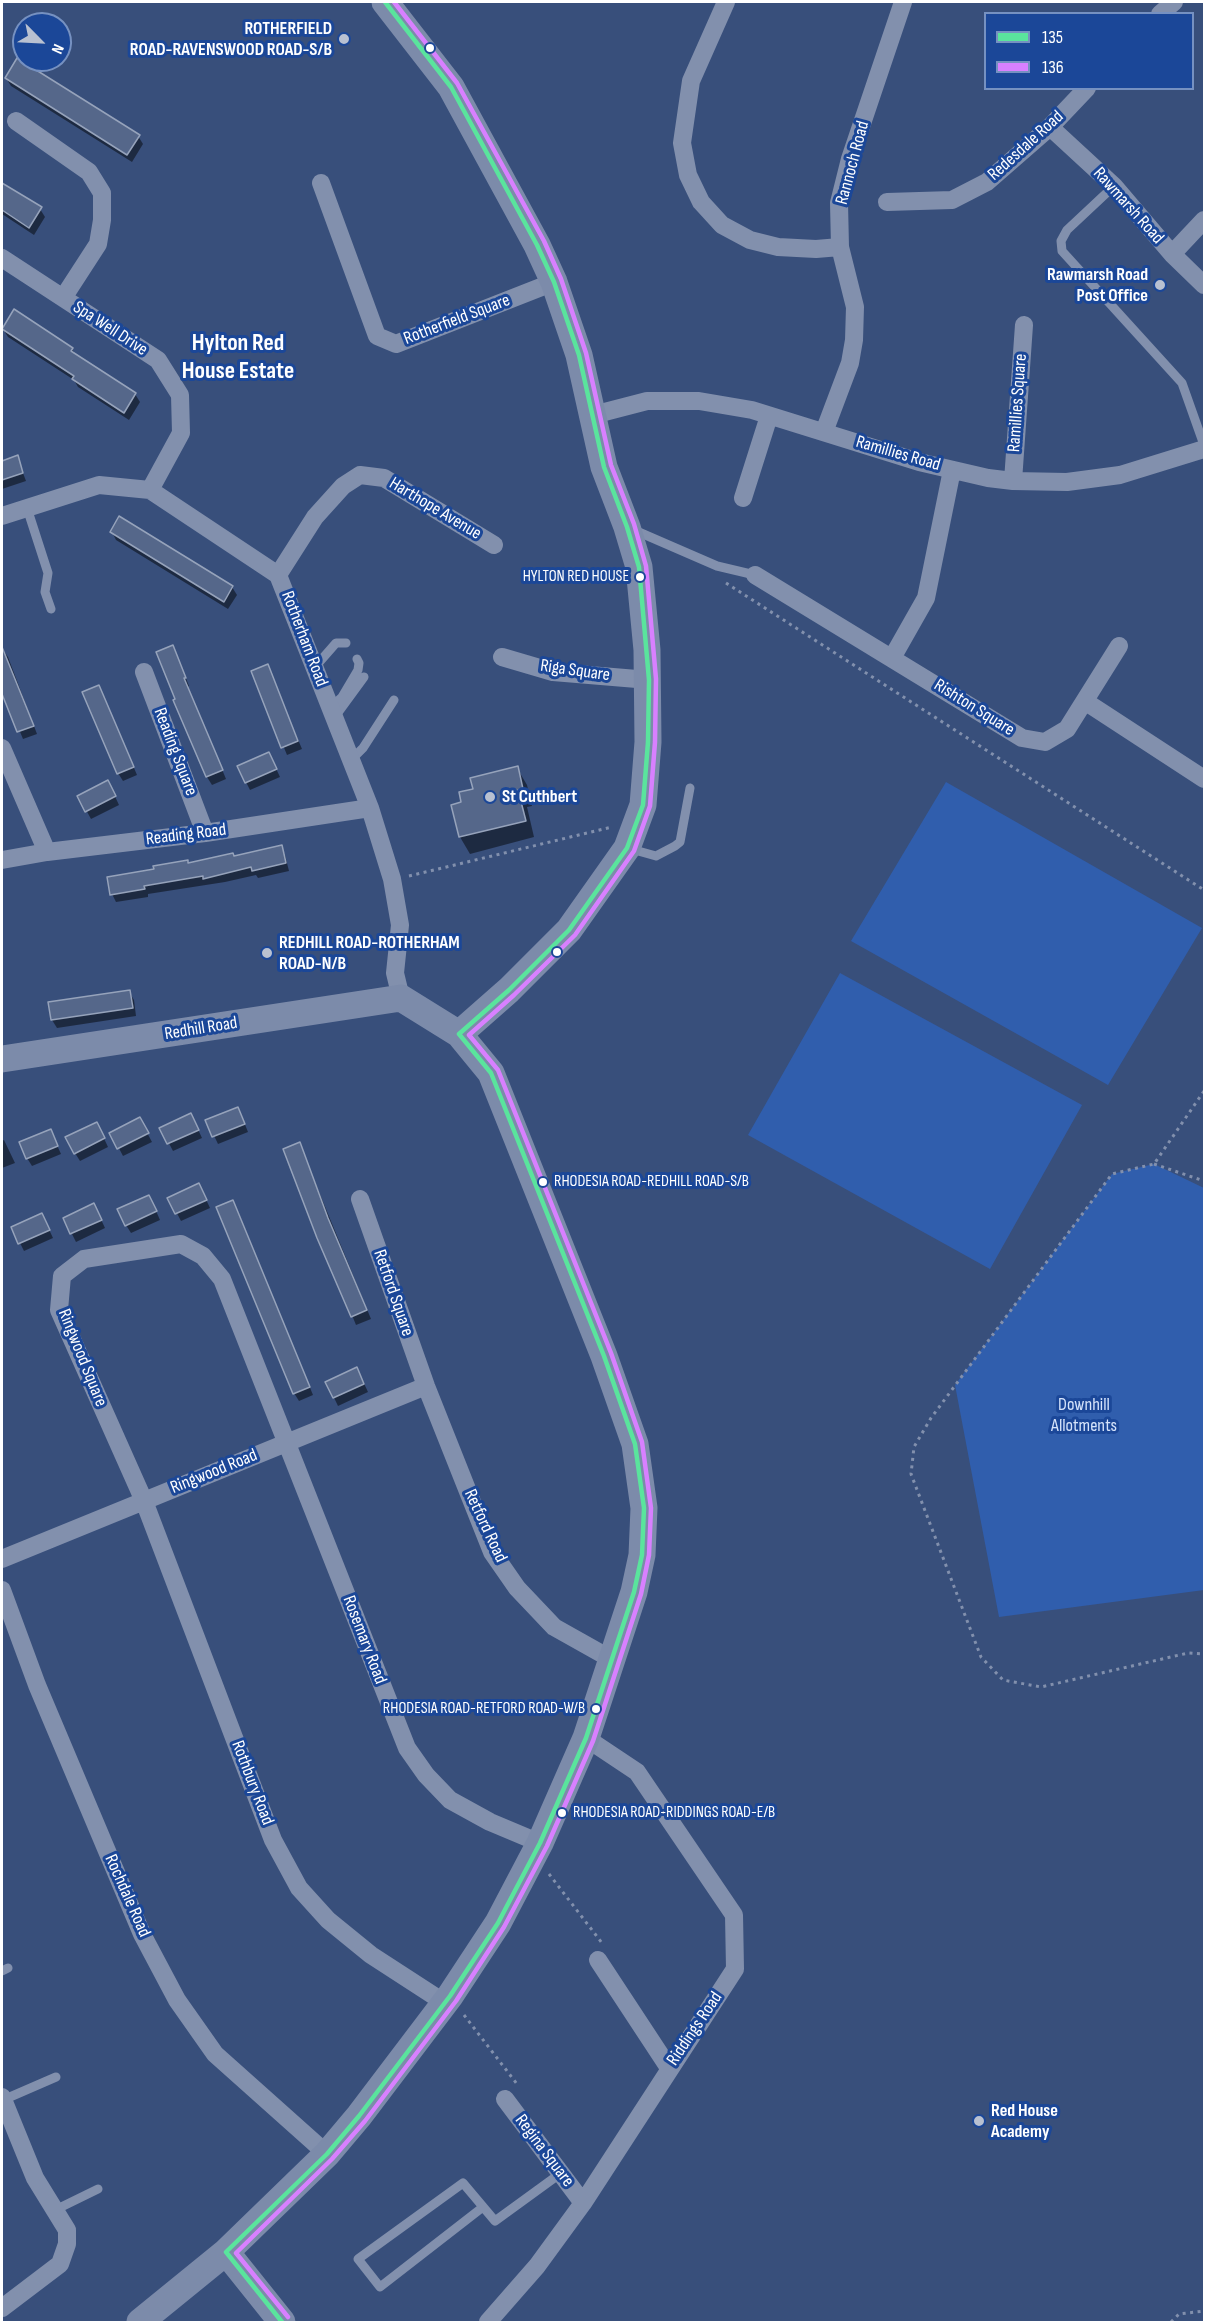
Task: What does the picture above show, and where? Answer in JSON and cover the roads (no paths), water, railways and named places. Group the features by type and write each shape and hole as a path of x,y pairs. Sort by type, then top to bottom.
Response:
{"street":[{"path":"385,2 451,87 537,245 554,282 579,355 604,467 627,527 639,567 649,680 648,742 643,805 627,848 569,930 509,990 459,1034"},
{"path":"726,2 691,81 682,144 688,175 701,202 722,225 750,240 778,247 816,249 840,247"},
{"name":"Rannoch Road","path":"824,432 850,363 854,340 855,307 840,247 839,203 850,159 903,2"},
{"path":"1162,12 1174,2"},
{"name":"Redesdale Road","path":"887,202 952,200 987,182 1050,127 1085,90"},
{"path":"16,121 89,172 102,193 102,220 98,244 63,298"},
{"name":"Rawmarsh Road","path":"1050,127 1114,186 1172,254 1204,285"},
{"name":"Rotherfield Square","path":"321,183 377,336 396,344 554,282"},
{"path":"1172,254 1204,220"},
{"name":"Spa Well Drive","path":"2,258 158,360 180,395 181,433 150,490"},
{"name":"Ramillies Square","path":"1013,481 1024,325"},
{"name":"Ramillies Road","path":"593,416 647,401 699,401 752,410 919,462 988,478 1013,481 1067,482 1120,475 1204,447"},
{"path":"743,498 769,416"},
{"path":"892,658 926,598 952,470"},
{"name":"Harthope Avenue","path":"278,575 315,517 343,486 360,475 384,477 494,545"},
{"name":"Rotherham Road","path":"2,516 99,485 150,490 278,575 351,760 392,879 400,925 395,973 401,998"},
{"name":"Rishton Square","path":"755,575 1022,738 1045,742 1067,729 1119,646"},
{"name":"Riga Square","path":"502,657 553,672 649,680"},
{"name":"Reading Square","path":"144,672 205,833"},
{"path":"1086,702 1204,779"},
{"path":"2,748 47,852"},
{"name":"Reading Road","path":"2,860 369,808"},
{"path":"140,2322 226,2252 327,2154 359,2116 447,2000 498,1923 537,1849 586,1738 633,1592 642,1555 644,1508 635,1444 604,1356 491,1073 459,1034 401,998"},
{"name":"Redhill Road","path":"2,1059 401,998"},
{"name":"Retford Square","path":"360,1199 426,1386"},
{"name":"Ringwood Square","path":"144,1501 59,1310 62,1276 84,1259 181,1244 203,1256 222,1279 286,1443"},
{"name":"Retford Road","path":"426,1386 492,1552 517,1588 554,1627 611,1659"},
{"name":"Ringwood Road","path":"2,1559 426,1386"},
{"name":"Rosemary Road","path":"286,1443 407,1748 426,1775 450,1800 537,1849"},
{"name":"Rothbury Road","path":"144,1501 273,1840 299,1888 328,1920 371,1955 447,2000"},
{"name":"Rochdale Road","path":"2,1590 37,1685 138,1924 177,2000 215,2054 327,2154"},
{"name":"Riddings Road","path":"488,2322 537,2266 584,2203 735,1969 734,1915 637,1772 586,1738"},
{"path":"598,1960 669,2068"},
{"path":"2,2099 35,2178 66,2230 66,2244 60,2264 2,2308"},
{"name":"Regina Square","path":"505,2099 584,2203"},
{"path":"226,2252 282,2322"}],"lane":[{"path":"1114,186 1067,230 1061,241 1062,251 1182,383 1204,447"},
{"path":"27,508 48,573 45,592 51,609"},
{"path":"627,527 717,567 755,575"},
{"path":"315,667 336,642 346,643"},
{"path":"332,713 358,670 357,659"},
{"path":"332,713 364,677"},
{"path":"351,760 363,748 394,700"},
{"path":"627,848 656,855 680,842 690,788"},
{"path":"2,2099 56,2077"},
{"path":"483,2207 380,2287 358,2259 464,2182 495,2221 561,2173"},
{"path":"53,2211 98,2189"}],"place":[{"name":"ROTHERFIELD ROAD-RAVENSWOOD ROAD-S/B","path":"344,39"},
{"name":"Rawmarsh Road Post Office","path":"1160,285"},
{"name":"HYLTON RED HOUSE","path":"640,577"},
{"name":"St Cuthbert","path":"490,797"},
{"name":"REDHILL ROAD-ROTHERHAM ROAD-N/B","path":"267,953"},
{"name":"RHODESIA ROAD-REDHILL ROAD-S/B","path":"543,1182"},
{"name":"RHODESIA ROAD-RETFORD ROAD-W/B","path":"596,1709"},
{"name":"RHODESIA ROAD-RIDDINGS ROAD-E/B","path":"562,1813"},
{"name":"Red House Academy","path":"979,2121"}],"district":[{"name":"Hylton Red House Estate","path":"238,358"}],"park label":[{"name":"Downhill Allotments","path":"1084,1415"}]}
